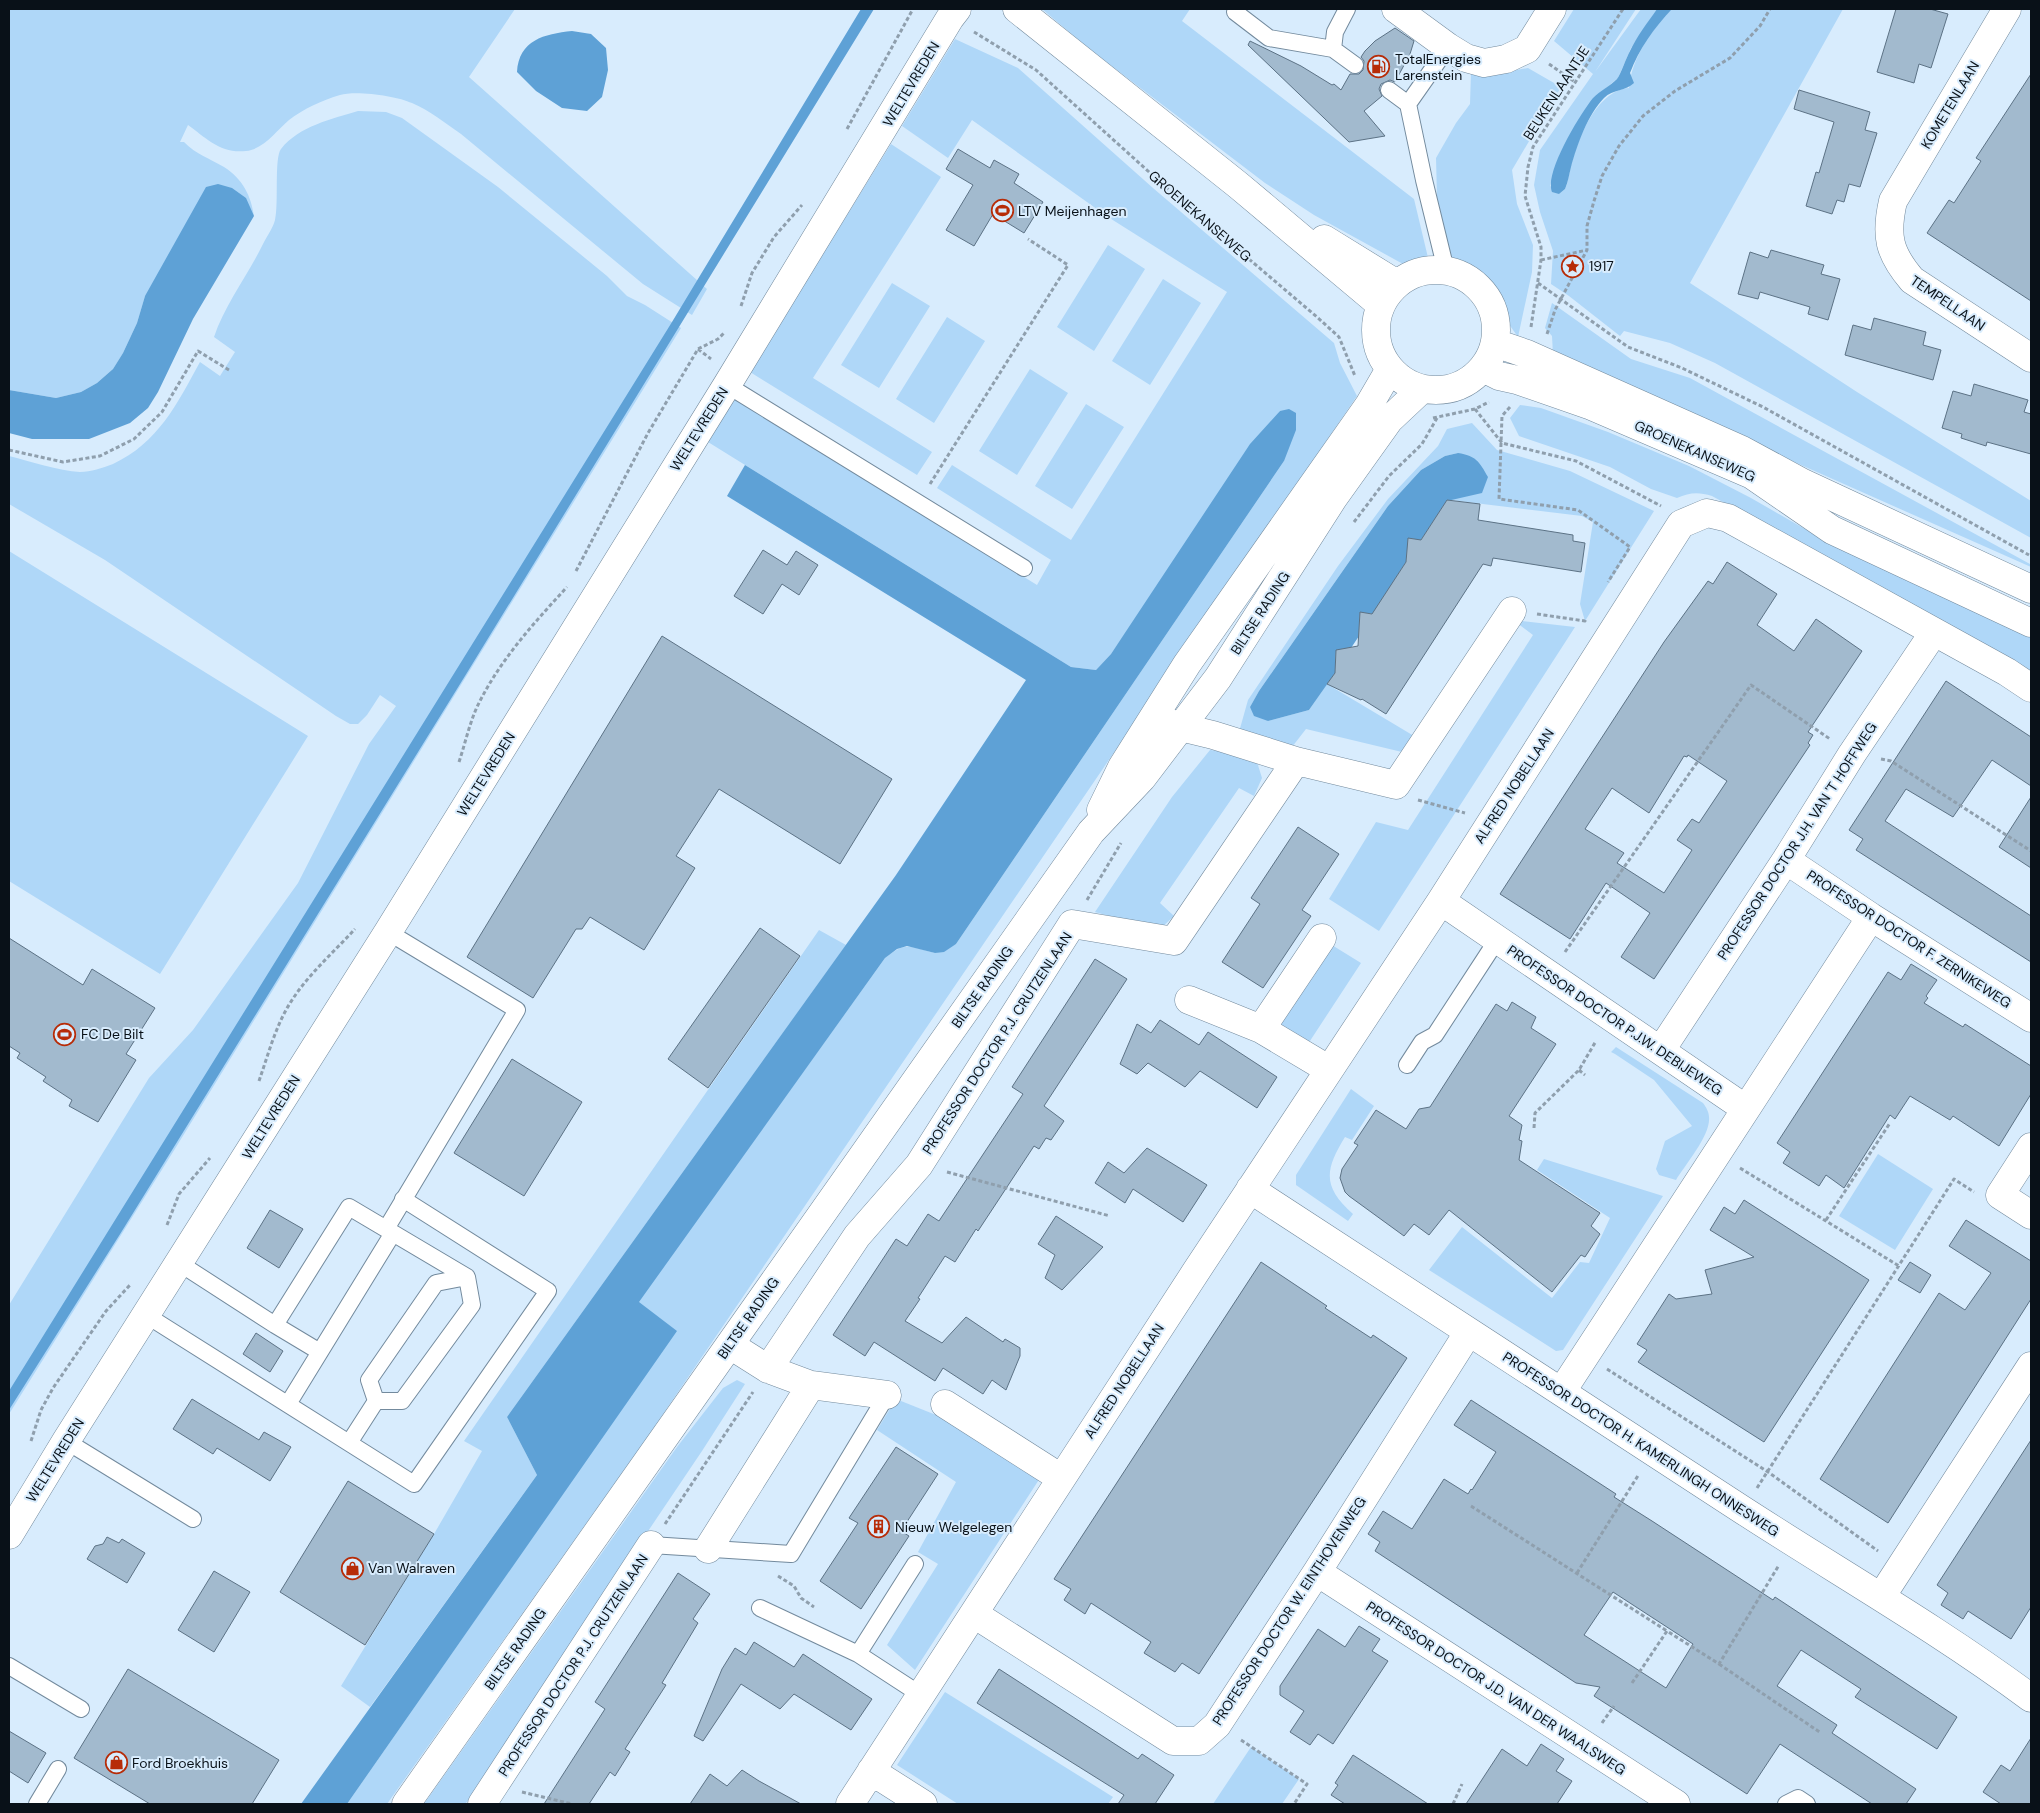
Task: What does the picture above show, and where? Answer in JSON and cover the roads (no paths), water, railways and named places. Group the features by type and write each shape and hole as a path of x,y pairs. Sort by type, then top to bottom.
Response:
{"street":[{"path":"1017,9 1238,185 1389,294"},
{"path":"1396,9 1448,48 1466,58 1484,63 1506,59 1527,49 1552,9"},
{"name":"KOMETENLAAN","path":"1893,201 2007,9"},
{"name":"WELTEVREDEN","path":"9,1536 66,1441 388,932 727,385 954,13"},
{"name":"TEMPELLAAN","path":"1893,201 1888,220 1890,244 1898,263 1912,280 2031,358"},
{"path":"1429,270 1446,270 1465,277 1480,288 1491,304 1496,323 1495,343 1491,356 1483,368 1466,382 1445,389 1422,389 1404,381 1390,369 1381,354 1376,338 1377,321 1389,294 1411,275 1429,270"},
{"name":"GROENEKANSEWEG","path":"1495,343 1542,361 1742,450 1802,483 2031,589"},
{"name":"GROENEKANSEWEG","path":"1483,368 1499,376 1529,384 1589,405 1752,475 1832,530 2031,623"},
{"name":"BILTSE RADING","path":"406,1804 1091,832 1142,778 1218,678 1334,498 1379,413 1390,369"},
{"name":"BILTSE RADING","path":"1091,832 1122,767 1193,656 1379,413 1422,389"},
{"name":"ALFRED NOBELLAAN","path":"850,1804 1328,1069 1441,901 1681,524 1707,514 1728,518 1934,632"},
{"path":"1154,716 1180,727 1213,735 1296,761 1396,786 1512,611"},
{"path":"1934,632 2007,672 2031,688"},
{"name":"PROFESSOR DOCTOR J.H. VAN 'T HOFFWEG","path":"1661,1050 1786,860 1852,754 1934,632"},
{"name":"PROFESSOR DOCTOR P.J. CRUTZENLAAN","path":"768,1369 857,1236 919,1165 1072,924 1174,941 1296,761"},
{"name":"PROFESSOR DOCTOR F. ZERNIKEWEG","path":"1786,860 1871,917 2031,1018"},
{"name":"PROFESSOR DOCTOR P.J.W. DEBIJEWEG","path":"1441,901 1746,1109"},
{"path":"1562,1391 1871,917"},
{"path":"1261,1029 1322,938"},
{"path":"1189,1000 1261,1029 1328,1069"},
{"path":"2031,1147 2000,1195 2031,1215"},
{"name":"PROFESSOR DOCTOR H. KAMERLINGH ONNESWEG","path":"1250,1189 1468,1333 1562,1391 1793,1542 1881,1597 1994,1671 2031,1698"},
{"name":"PROFESSOR DOCTOR W. EINTHOVENWEG","path":"974,1614 1173,1741 1199,1741 1217,1724 1468,1333"},
{"name":"PROFESSOR DOCTOR P.J. CRUTZENLAAN","path":"730,1345 768,1369 811,1385 887,1395"},
{"path":"1881,1597 2031,1366"},
{"path":"708,1549 811,1385"},
{"path":"945,1404 1061,1478"},
{"name":"PROFESSOR DOCTOR P.J. CRUTZENLAAN","path":"488,1795 651,1545"},
{"name":"PROFESSOR DOCTOR J.D. VAN DER WAALSWEG","path":"1316,1572 1676,1804"},
{"path":"872,1771 923,1804"}],"lane":[{"path":"1238,9 1235,12 1269,38 1333,50 1355,65"},
{"path":"1333,50 1335,32 1347,9"},
{"path":"1408,104 1448,48"},
{"path":"1389,90 1408,104 1446,270"},
{"path":"727,385 1024,568"},
{"path":"288,1404 389,1231 403,1199 517,1010 388,932"},
{"path":"1407,1065 1422,1042 1435,1035 1497,940"},
{"path":"146,1315 414,1484 548,1291 403,1199"},
{"path":"275,1325 349,1207 467,1277 472,1306 402,1401 376,1401"},
{"path":"179,1263 320,1352"},
{"path":"376,1401 369,1380 436,1282 467,1277"},
{"name":"PROFESSOR DOCTOR P.J. CRUTZENLAAN","path":"651,1545 791,1554 887,1395"},
{"path":"349,1443 376,1401"},
{"path":"66,1441 193,1519"},
{"path":"858,1654 915,1564"},
{"path":"760,1608 858,1654 921,1695"},
{"path":"9,1666 81,1710"},
{"path":"38,1804 58,1769"},
{"path":"1786,1804 1798,1798 1807,1804"}],"place":[{"name":"TotalEnergies Larenstein","path":"1379,67"},
{"name":"LTV Meijenhagen","path":"1002,211"},
{"name":"1917","path":"1573,266"},
{"name":"FC De Bilt","path":"65,1034"},
{"name":"Nieuw Welgelegen","path":"879,1527"},
{"name":"Van Walraven","path":"352,1568"},
{"name":"Ford Broekhuis","path":"116,1763"}]}
